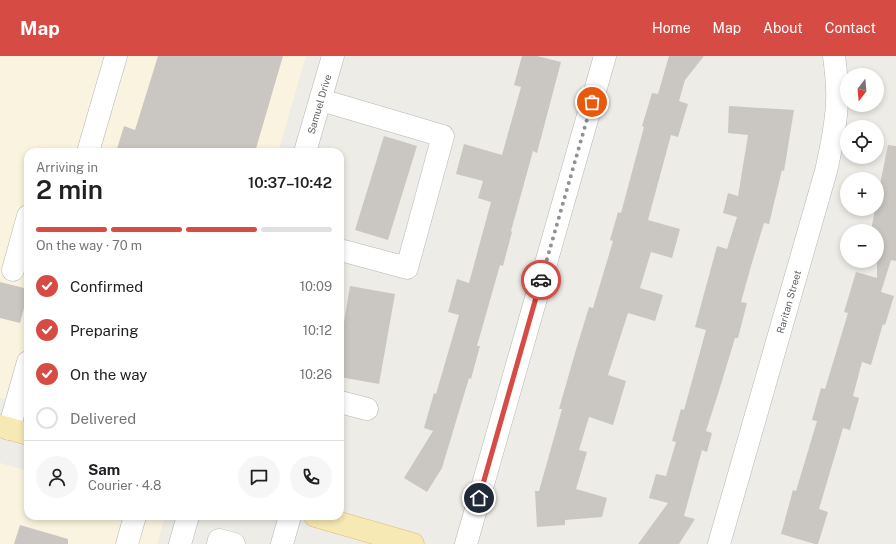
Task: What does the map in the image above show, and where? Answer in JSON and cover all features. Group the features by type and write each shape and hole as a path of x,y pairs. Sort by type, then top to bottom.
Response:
{"main road":[{"path":"329,520 412,544"}],"street":[{"path":"89,148 116,56"},
{"name":"Samuel Drive","path":"307,148 333,56"},
{"path":"466,544 605,56"},
{"name":"Raritan Street","path":"719,544 826,170 832,144 837,103 834,56"},
{"path":"321,100 443,136 407,268 344,251"},
{"path":"13,270 24,230"},
{"path":"12,430 24,379"},
{"path":"344,403 367,409"},
{"path":"127,544 134,520"},
{"path":"180,544 187,520"},
{"path":"282,544 289,520"},
{"path":"218,544 219,540 234,544"}],"shaded area":[{"path":"0,56 306,56 279,148 24,148 24,405 0,398"},
{"path":"0,463 24,470 24,520 164,520 157,544 0,544"}],"building":[{"path":"158,56 283,56 256,148 117,148 124,126 135,130"},
{"path":"522,56 537,56 561,62 537,153 533,151 503,266 500,265 477,346 480,346 471,379 469,378 442,468 427,492 404,478 433,431 424,428 434,393 436,394 459,315 448,312 457,279 469,283 491,202 478,198 483,181 456,174 464,144 502,155 521,87 514,85"},
{"path":"669,56 704,56 685,80 679,101 688,104 678,137 671,135 648,220 680,229 672,258 651,252 640,288 663,295 655,321 628,313 608,375 626,381 613,425 589,417 579,450 587,452 576,489 607,498 602,517 565,520 565,525 537,527 535,491 539,491 562,409 559,409 575,353 589,307 593,308 613,241 610,240 618,212 621,213 644,127 642,126 652,93 658,94"},
{"path":"729,106 794,110 784,171 782,170 769,224 764,223 751,266 741,302 747,303 738,338 735,338 706,431 712,433 707,452 702,450 684,516 695,519 679,544 638,544 668,503 649,498 656,474 666,476 676,442 672,441 681,409 684,410 706,330 695,327 717,246 727,249 737,217 723,213 728,193 738,196 748,135 728,133"},
{"path":"384,136 417,146 388,240 355,230"},
{"path":"888,145 896,146 896,261 891,260 881,292 894,296 885,325 883,324 871,365 862,362 853,396 859,398 850,430 843,428 819,509 828,512 818,544 815,544 781,534 793,490 796,491 817,421 812,420 821,388 825,389 848,313 844,312 856,272 877,278 877,268 884,268 884,224 872,224 874,216 884,216 884,172 882,172"},
{"path":"0,282 24,288 24,308 20,323 0,318"},
{"path":"350,286 395,294 379,384 344,378 344,322"},
{"path":"20,525 68,539 68,544 14,544"}],"way so far":[{"path":"541,280 592,102"}],"route":[{"path":"479,498 541,280"}]}
